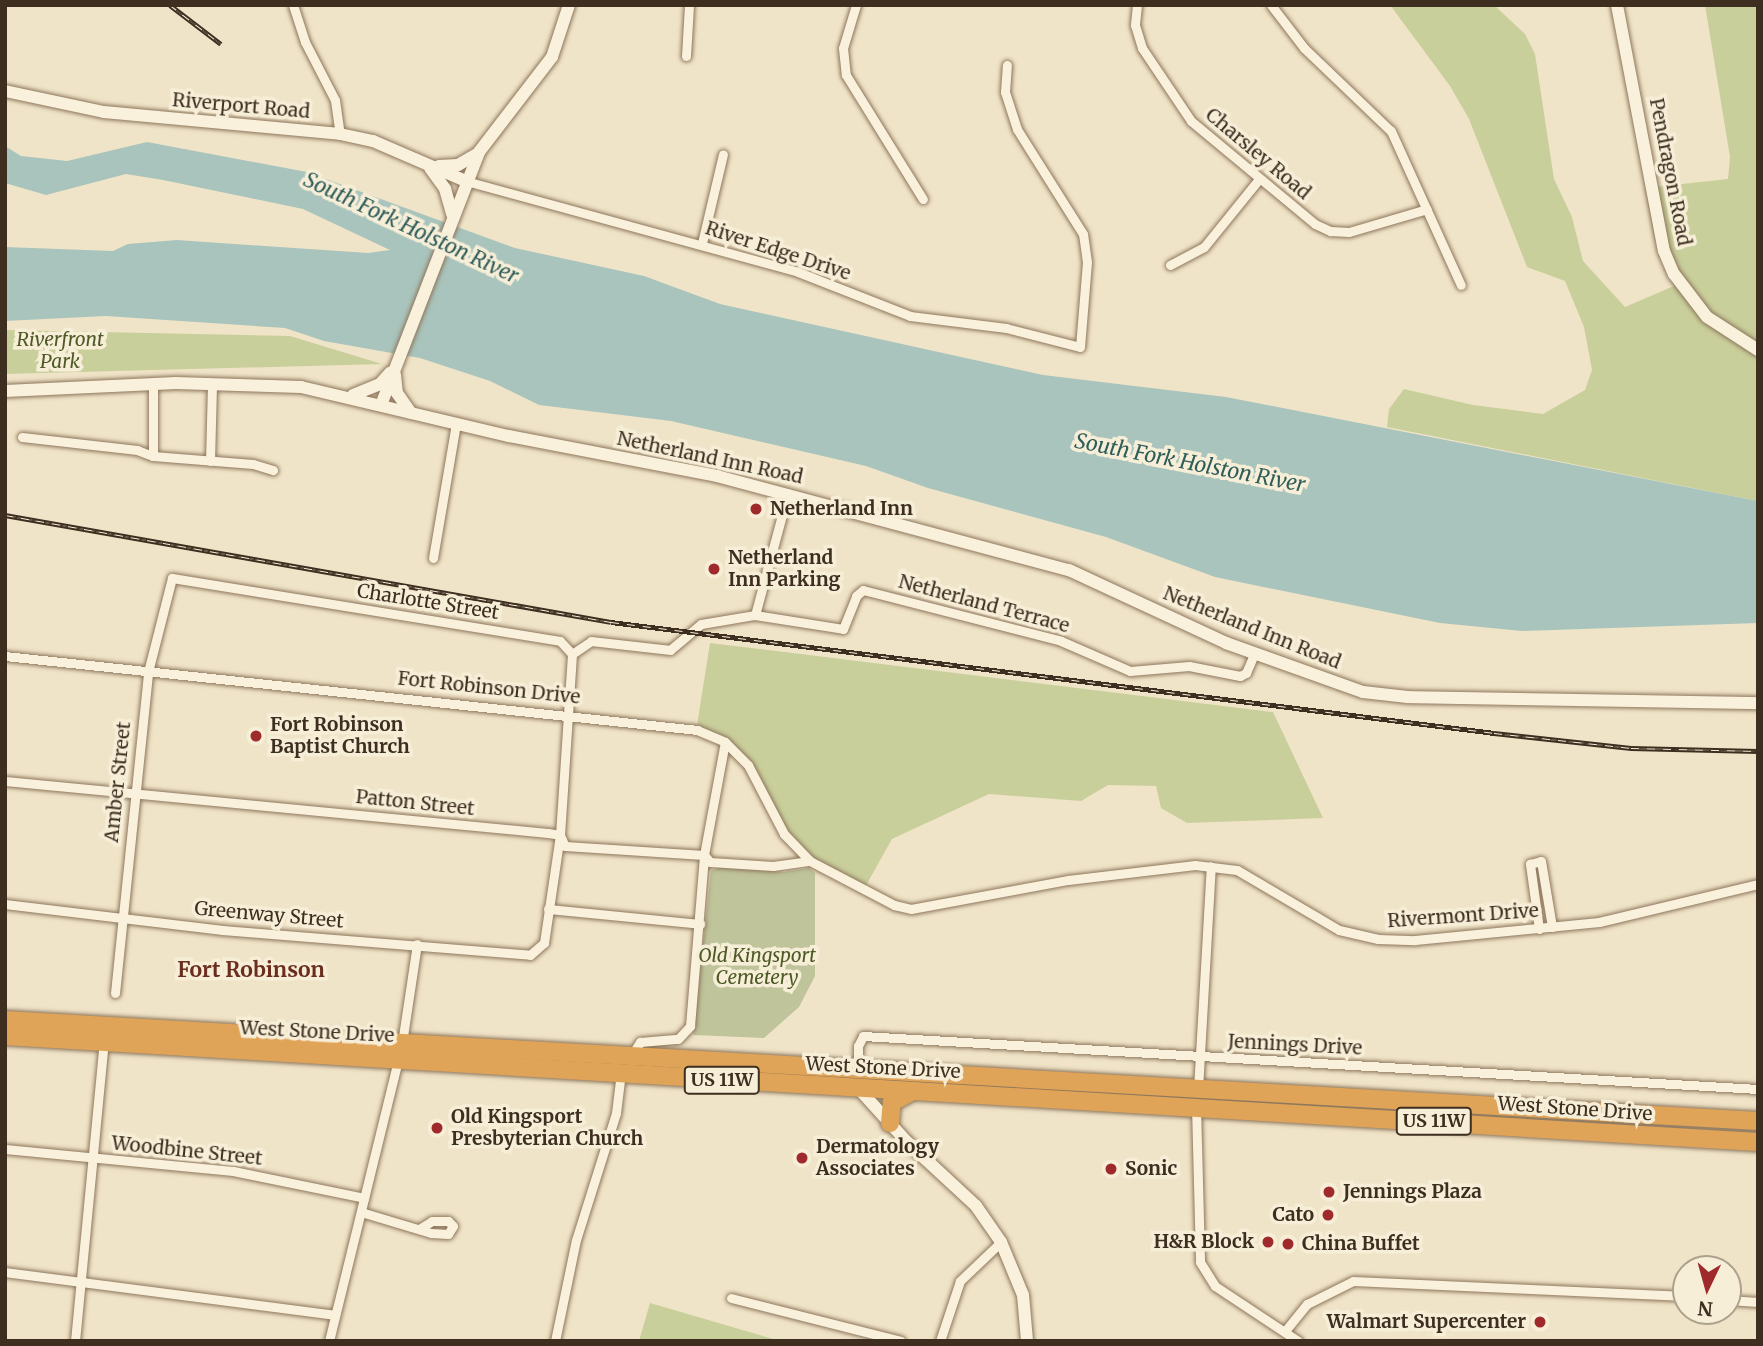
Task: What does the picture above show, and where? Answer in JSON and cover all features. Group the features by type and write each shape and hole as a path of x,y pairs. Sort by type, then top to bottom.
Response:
{"highway":[{"name":"West Stone Drive","path":"5,1020 105,1033 400,1050 479,1047 858,1068 1197,1098 1758,1142"},
{"name":"West Stone Drive","path":"5,1036 105,1033"},
{"path":"479,1047 492,1065"},
{"name":"West Stone Drive","path":"400,1050 492,1065 858,1087 1758,1121"},
{"path":"621,1074 631,1056"},
{"path":"858,1068 858,1087"},
{"path":"890,1123 892,1102 916,1090"}],"main road":[{"path":"382,405 478,152 552,57 569,5"},
{"name":"Pendragon Road","path":"1618,5 1664,251 1674,274 1707,317 1758,350"},
{"name":"Riverport Road","path":"5,91 104,112 340,134 373,141 466,181"},
{"path":"422,161 449,166 478,152"},
{"path":"422,161 445,189 452,215"},
{"path":"342,395 366,392 393,373"},
{"path":"393,373 397,393 411,412"},
{"name":"Netherland Inn Road","path":"5,391 212,383 301,387 456,423 788,493 1069,570 1254,654 1335,684 1386,695 1758,703"},
{"path":"858,1087 890,1123 976,1206 1001,1242 1023,1295 1027,1341"}],"street":[{"path":"293,5 305,42 335,100 340,134"},
{"path":"686,56 689,5"},
{"path":"856,5 843,48 846,75 923,199"},
{"name":"Charsley Road","path":"1137,5 1136,35 1167,90 1204,134 1259,179 1330,231 1359,231 1427,209"},
{"path":"1271,5 1304,48 1391,131 1461,285"},
{"name":"River Edge Drive","path":"466,181 702,243 798,272 910,316 1006,328 1080,347 1086,294 1083,234 1017,128 1005,92 1007,65"},
{"path":"702,243 723,154"},
{"path":"1170,265 1204,247 1259,179"},
{"path":"210,461 212,383"},
{"path":"153,385 153,456"},
{"path":"433,558 456,423"},
{"path":"22,438 137,450 153,456 253,464 273,470"},
{"path":"700,924 548,908 561,835 572,654 591,641 670,650 701,624 755,615 788,493"},
{"name":"Charlotte Street","path":"172,578 560,640 572,654"},
{"name":"Amber Street","path":"114,993 148,672 172,578"},
{"name":"Netherland Terrace","path":"755,615 843,629 856,596 863,590 1061,640 1130,671 1189,666 1240,676 1246,673 1254,654"},
{"name":"Fort Robinson Drive","path":"5,656 568,713 697,730 725,742 748,765 784,834 810,861 894,905"},
{"path":"631,1056 640,1042 678,1039 687,1033 705,855 725,742"},
{"name":"Patton Street","path":"5,780 561,835 565,846 705,855 710,862 773,866 810,861"},
{"path":"1539,929 1531,864 1541,861 1552,927"},
{"name":"Rivermont Drive","path":"894,905 927,908 1080,878 1178,865 1211,866 1237,870 1320,922 1357,935 1415,940 1539,929 1620,918 1758,884"},
{"path":"1211,866 1202,1057 1197,1098 1200,1262 1215,1286 1298,1341"},
{"name":"Greenway Street","path":"5,904 222,930 417,944 530,956 544,943 548,908"},
{"path":"329,1341 400,1050 417,944"},
{"path":"75,1341 105,1033"},
{"name":"Jennings Drive","path":"858,1068 858,1046 863,1036 1758,1089"},
{"path":"555,1341 576,1240 616,1113 621,1074"},
{"name":"Woodbine Street","path":"5,1149 233,1171 364,1198"},
{"path":"361,1212 421,1228"},
{"path":"940,1341 960,1281 1001,1242"},
{"path":"5,1272 81,1279 335,1315"},
{"path":"1285,1331 1307,1304 1353,1281 1672,1295"},
{"path":"731,1297 901,1341"}],"green space":[{"path":"1390,5 1494,5 1525,34 1535,54 1554,179 1572,217 1583,261 1625,307 1674,286 1654,238 1645,188 1728,179 1730,157 1705,5 1758,5 1758,501 1387,427 1389,409 1404,389 1473,405 1543,414 1585,390 1592,370 1584,327 1565,281 1527,267 1469,119 1450,86"},
{"name":"Riverfront Park","path":"5,330 290,336 382,364 5,374"},
{"path":"710,643 1273,712 1323,818 1187,823 1161,808 1156,786 1108,785 1081,801 989,794 892,839 864,889 796,848 748,765 725,742 697,725"},
{"name":"Old Kingsport Cemetery","path":"720,867 784,872 809,868 815,873 815,976 799,1007 764,1038 693,1035 711,871"},
{"path":"650,1303 780,1341 639,1341"}],"water":[{"name":"South Fork Holston River","path":"147,142 307,172 515,248 644,276 720,304 1043,375 1226,397 1758,501 1758,623 1522,631 1440,623 1215,577 1106,537 928,488 866,466 671,421 539,405 490,381 420,358 324,341 285,328 106,316 5,321 5,247 113,251 128,244 177,240 368,253 390,250 303,209 163,180 126,174 46,195 5,183 5,146 21,156 67,161"}],"railway":[{"path":"170,5 221,44"},
{"path":"5,515 611,622 1494,733 1631,748 1758,751"}],"place":[{"name":"Netherland Inn","path":"756,509"},
{"name":"Netherland Inn Parking","path":"714,569"},
{"name":"Fort Robinson Baptist Church","path":"256,736"},
{"name":"Old Kingsport Presbyterian Church","path":"437,1128"},
{"name":"Dermatology Associates","path":"802,1158"},
{"name":"Sonic","path":"1111,1169"},
{"name":"Jennings Plaza","path":"1329,1192"},
{"name":"Cato","path":"1328,1215"},
{"name":"H&R Block","path":"1268,1242"},
{"name":"China Buffet","path":"1288,1244"},
{"name":"Walmart Supercenter","path":"1540,1322"}],"district":[{"name":"Fort Robinson","path":"251,970"}]}
